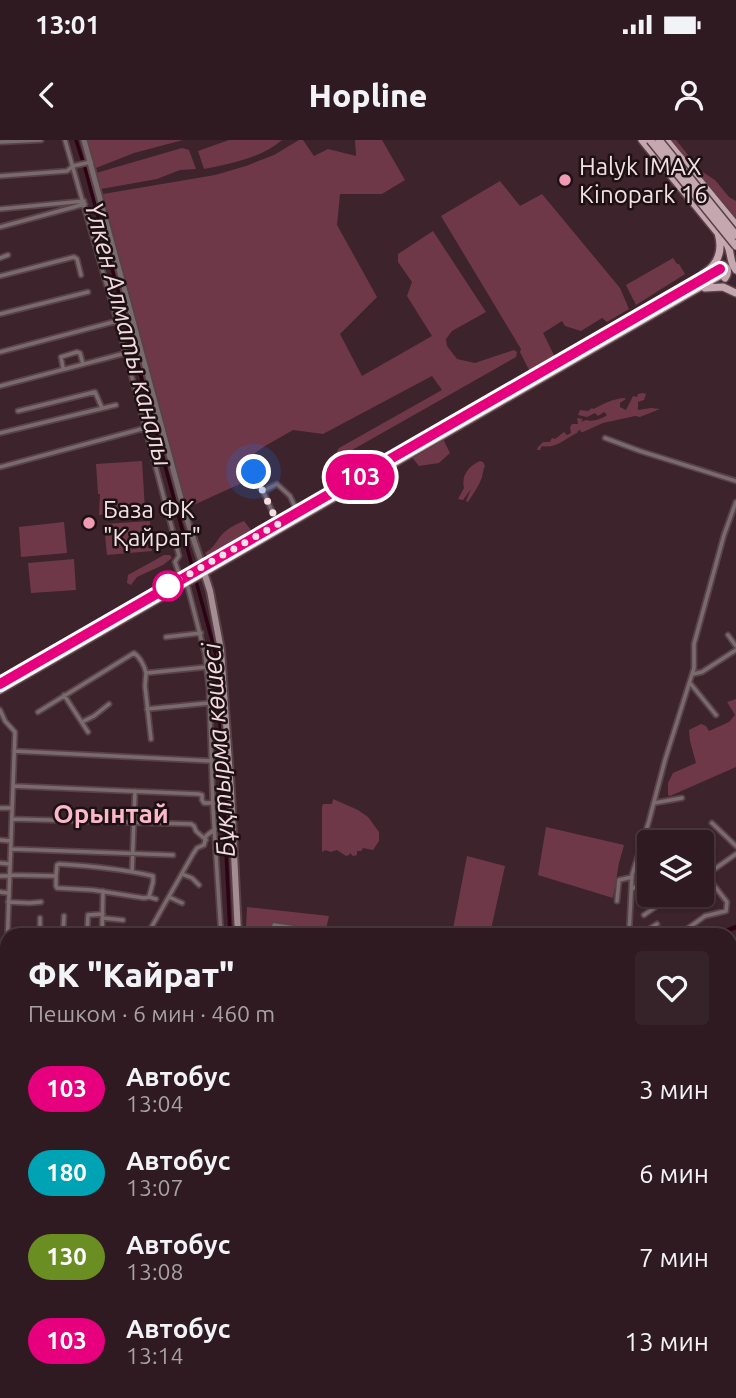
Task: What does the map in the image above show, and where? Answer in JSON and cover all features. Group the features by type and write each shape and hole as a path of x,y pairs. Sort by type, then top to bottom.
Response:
{"main road":[{"path":"642,140 728,246 736,271 709,270"},
{"path":"598,342 630,332 705,288 721,271 736,244 650,140"},
{"path":"659,140 736,235"},
{"path":"666,140 736,224"},
{"path":"704,216 714,223 720,220 722,214 718,204"},
{"path":"598,342 626,318 709,270 717,261 720,252 718,233"},
{"path":"0,690 12,680 721,271"},
{"path":"705,288 723,287 736,293"},
{"path":"259,538 278,524 321,502"},
{"path":"201,571 221,650 238,928"},
{"path":"0,684 12,680"}],"street":[{"path":"0,142 41,140"},
{"path":"65,140 75,166 174,536 179,556 175,562 186,580 201,633 207,667 221,928"},
{"path":"84,140 201,571"},
{"path":"0,176 67,171 91,162"},
{"path":"0,209 84,203"},
{"path":"0,227 84,203"},
{"path":"0,258 8,256"},
{"path":"0,276 74,257 81,275"},
{"path":"0,314 88,292"},
{"path":"0,352 117,321"},
{"path":"63,369 60,358 79,352 83,364"},
{"path":"0,386 125,353"},
{"path":"18,411 95,392 102,408"},
{"path":"0,433 116,405"},
{"path":"0,467 145,428"},
{"path":"605,438 736,481"},
{"path":"254,472 278,524"},
{"path":"263,491 275,484 279,485 298,513"},
{"path":"629,928 632,877 693,674 694,644 736,502"},
{"path":"166,637 201,633"},
{"path":"693,674 702,672 736,648 728,635"},
{"path":"38,712 134,653 146,673 151,739"},
{"path":"146,673 207,667"},
{"path":"690,683 716,715"},
{"path":"64,695 88,732"},
{"path":"147,709 209,703"},
{"path":"82,722 110,704"},
{"path":"0,710 15,732 7,928"},
{"path":"14,751 212,761"},
{"path":"12,786 198,793 204,803 213,803"},
{"path":"132,872 135,791"},
{"path":"654,803 682,798"},
{"path":"0,808 12,808"},
{"path":"12,819 191,824 206,840"},
{"path":"712,822 736,846"},
{"path":"151,928 193,854 197,848 204,845 206,836 215,829"},
{"path":"0,840 11,841"},
{"path":"10,849 173,855"},
{"path":"714,868 736,854"},
{"path":"0,863 10,864"},
{"path":"149,897 153,876 90,866 57,864 57,888 156,899"},
{"path":"182,874 199,885"},
{"path":"0,876 56,876"},
{"path":"617,901 619,880 632,877"},
{"path":"632,889 637,886"},
{"path":"688,928 705,916 727,909 727,902 714,887"},
{"path":"102,928 103,891"},
{"path":"0,892 8,893"},
{"path":"169,897 181,903"},
{"path":"8,902 41,902"},
{"path":"644,915 655,907"},
{"path":"87,928 88,915 123,920"},
{"path":"64,916 64,928"},
{"path":"40,918 40,928"},
{"path":"651,928 657,924"},
{"path":"274,925 295,928"}],"shaded area":[{"path":"87,140 183,140 134,153 96,168"},
{"path":"229,140 282,140 255,156 204,169 198,151"},
{"path":"303,140 314,156 328,149 356,156 355,140 382,140 405,180 382,194 340,194 337,225 377,297 340,334 362,376 432,336 407,296 412,282 398,262 398,254 433,231 486,312 452,331 446,339 447,346 457,359 475,363 514,350 517,352 516,357 331,462 339,448 442,390 432,376 323,434 293,430 237,466 242,483 187,508 103,194 215,175 274,155"},
{"path":"670,140 676,140 701,171 715,180 729,197 736,201 736,218"},
{"path":"182,148 189,150 196,169 180,170 157,179 101,189 96,173"},
{"path":"500,181 520,206 542,194 620,288 629,309 607,322 602,318 581,331 565,326 562,321 543,333 558,358 531,374 521,349 441,216"},
{"path":"673,258 685,274 636,305 626,285"},
{"path":"646,394 644,400 638,402 638,410 660,409 640,417 603,423 583,432 580,430 560,443 542,446 537,450 543,442 550,442 564,432 567,435 571,433 572,424 578,424 577,418 583,419 581,422 591,421 607,415 604,412 598,416 595,413 587,417 578,415 580,410 588,411 624,398 626,399 620,403 620,407 626,410 633,396 637,397"},
{"path":"442,437 450,453 439,463 419,466 411,456"},
{"path":"142,461 145,510 99,515 100,494 96,464"},
{"path":"480,461 485,466 476,490 468,502 466,501 471,489 463,500 458,499 464,488 467,472"},
{"path":"150,521 152,551 107,555 104,524"},
{"path":"244,521 254,534 208,559 205,553 224,533"},
{"path":"64,522 67,553 21,557 19,527"},
{"path":"164,555 170,555 172,558 137,577 131,585 127,583 128,575"},
{"path":"74,559 76,590 31,593 28,563"},
{"path":"736,699 736,767 668,795 668,783 673,773 696,763 689,730 701,724 709,731 729,722 735,715 727,702"},
{"path":"333,799 368,817 379,832 379,841 373,850 363,848 353,856 350,853 346,856 337,850 322,851 322,807 323,804 332,804"},
{"path":"546,827 624,845 613,898 538,875"},
{"path":"467,856 505,866 491,928 453,928"},
{"path":"247,907 329,916 326,928 246,928"}],"waterway":[{"name":"Үлкен Алматы каналы","path":"76,140 217,659 230,928"}],"bus line":[{"name":"103","path":"0,684 720,269"}],"place":[{"name":"Halyk IMAX Kinopark 16","path":"565,180"},
{"name":"База ФК \"Қайрат\"","path":"89,523"}],"district":[{"name":"Орынтай","path":"111,813"}],"route":[{"path":"168,586 278,524 254,472"}],"water label":[{"name":"Бұқтырма көшесі","path":"218,750"}]}
